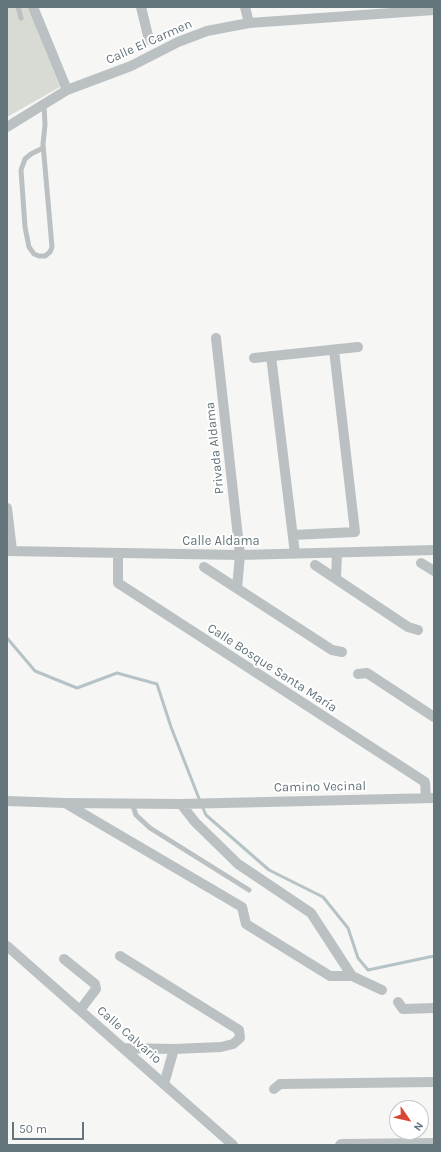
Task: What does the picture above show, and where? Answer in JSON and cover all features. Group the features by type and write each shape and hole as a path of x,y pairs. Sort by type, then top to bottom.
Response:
{"street":[{"path":"33,7 67,90"},
{"path":"141,7 149,40"},
{"path":"245,7 249,23"},
{"name":"Calle El Carmen","path":"7,127 67,90 131,66 178,42 207,31 249,23 434,10"},
{"name":"Privada Aldama","path":"216,338 240,555 237,588"},
{"path":"254,358 358,347"},
{"path":"271,356 294,545 355,532 334,350"},
{"path":"7,512 9,550"},
{"name":"Calle Aldama","path":"9,550 240,555 294,545 337,553 434,550"},
{"name":"Calle Bosque Santa María","path":"118,553 118,582 425,782 430,798"},
{"path":"336,579 337,553"},
{"path":"421,563 434,571"},
{"path":"315,565 408,627 418,630"},
{"path":"204,567 332,650 342,652"},
{"path":"358,674 367,673 434,717"},
{"name":"Camino Vecinal","path":"181,804 430,798"},
{"path":"7,801 181,804 195,822 238,864 311,913 352,976"},
{"path":"65,803 242,907 246,924 330,976 352,976 382,990"},
{"name":"Calle Calvario","path":"10,951 80,1010 233,1145"},
{"path":"120,956 239,1030 240,1038 233,1044 220,1047 174,1049 123,1048"},
{"path":"64,959 95,984 96,989 80,1010"},
{"path":"398,1002 403,1009 434,1008"},
{"path":"164,1084 174,1049"},
{"path":"274,1089 280,1084 434,1082"},
{"path":"340,1145 434,1143"}],"lane":[{"path":"18,7 21,18"},
{"path":"43,148 24,159 21,170 25,227 29,247 34,254 39,256 45,256 50,252 52,247 43,148 45,125 44,104"},
{"path":"132,803 136,815 150,828 249,890"}],"shaded area":[{"path":"7,7 28,7 60,87 7,117"}],"waterway":[{"path":"7,638 35,671 77,688 117,673 157,684 171,727 200,801"},
{"path":"202,806 206,815 269,870 323,897 348,928 358,958 368,970 434,956"}]}
